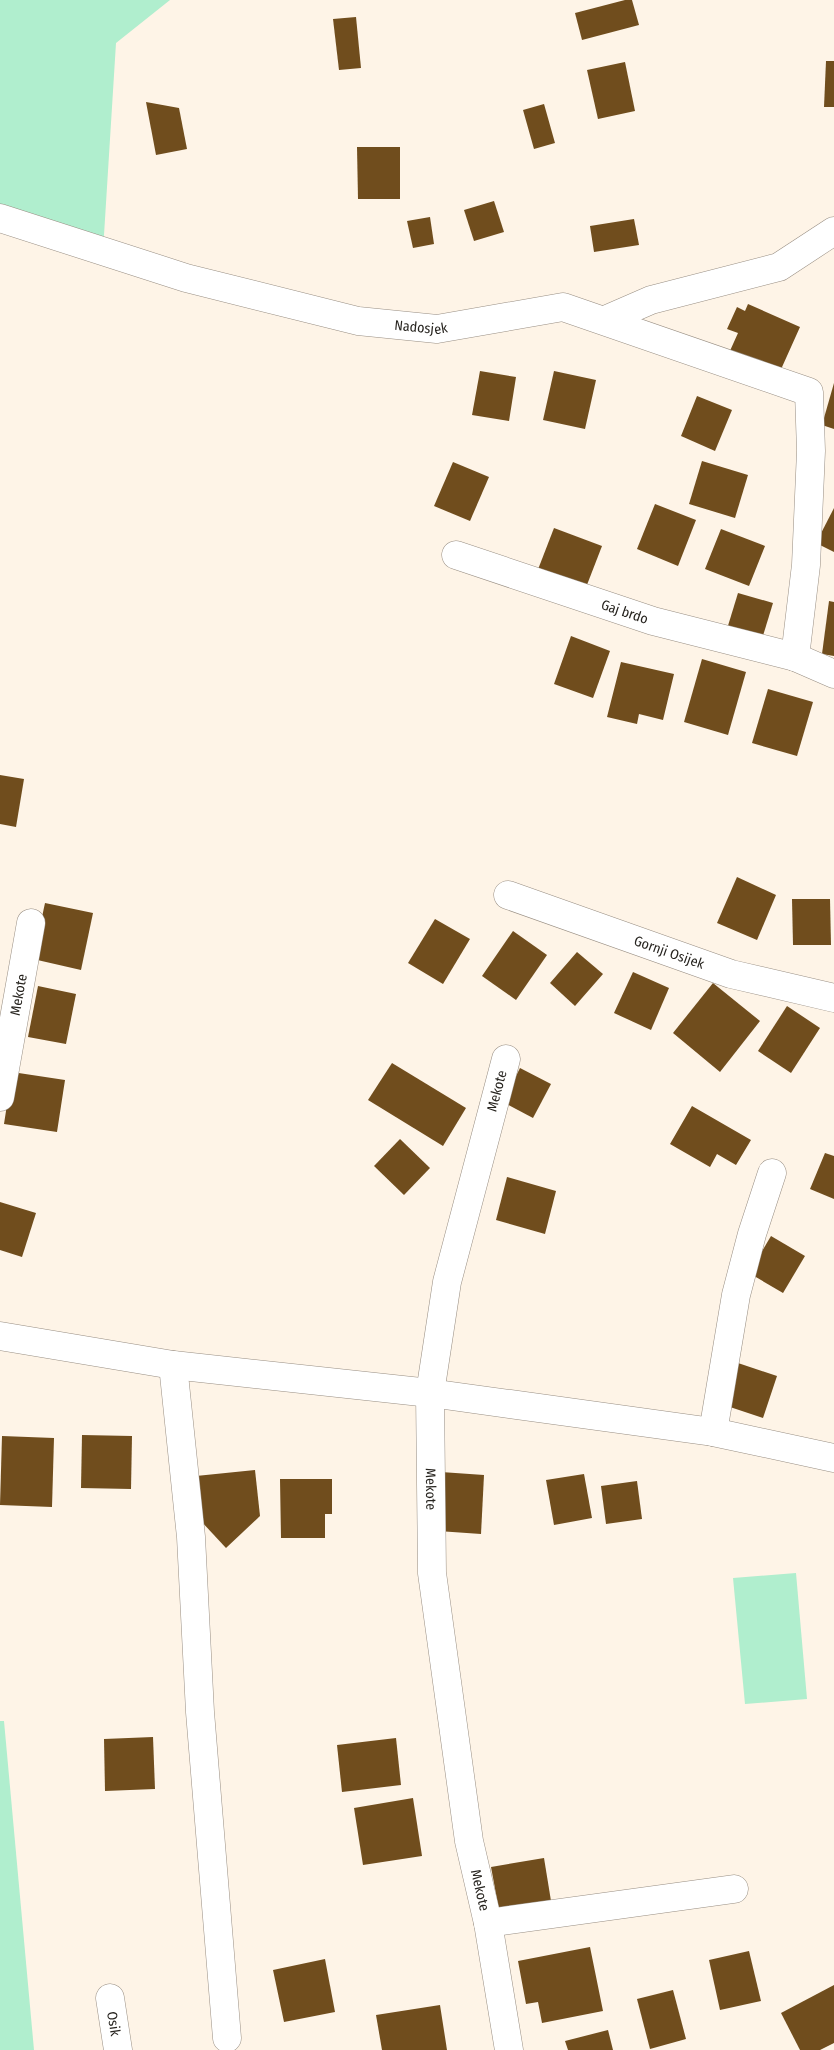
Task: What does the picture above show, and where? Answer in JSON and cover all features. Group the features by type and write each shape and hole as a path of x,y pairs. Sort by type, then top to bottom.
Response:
{"street":[{"name":"Nadosjek","path":"0,218 186,278 358,320 437,329 563,308 605,320"},
{"path":"605,320 651,300 779,267 834,231"},
{"path":"605,320 809,392 823,455 806,565 795,658"},
{"name":"Gaj brdo","path":"456,555 653,621 795,658 834,674"},
{"name":"Gornji Osijek","path":"508,895 731,974 834,998"},
{"name":"Mekote","path":"0,1097 31,923"},
{"name":"Mekote","path":"506,1059 447,1282 430,1393 432,1573 469,1841 488,1922 509,2050"},
{"path":"713,1432 736,1295 752,1234 772,1173"},
{"path":"0,1336 173,1365 430,1393 713,1432 834,1458"},
{"path":"173,1365 192,1537 200,1712 227,2038"},
{"name":"Mekote","path":"488,1922 734,1890"},
{"name":"Osik","path":"110,1998 118,2050"}],"green space":[{"path":"0,0 170,0 116,43 103,251 0,218"},
{"path":"796,1573 807,1699 745,1704 733,1578"},
{"path":"0,1721 4,1721 34,2050 0,2050"}],"building":[{"path":"625,0 632,0 639,25 582,40 575,13"},
{"path":"356,17 361,68 339,70 333,19"},
{"path":"826,61 834,61 834,107 824,107"},
{"path":"625,62 635,111 598,119 587,70"},
{"path":"146,102 179,108 187,149 156,155"},
{"path":"544,104 555,143 534,149 523,110"},
{"path":"357,147 400,147 400,199 358,199"},
{"path":"494,201 504,232 474,241 464,210"},
{"path":"430,217 434,244 413,248 407,221"},
{"path":"634,219 639,245 594,252 590,226"},
{"path":"748,304 800,327 778,376 729,353 738,333 727,329 737,307 745,311"},
{"path":"480,371 516,377 509,421 472,415"},
{"path":"554,371 596,380 585,429 543,420"},
{"path":"834,383 834,429 822,425"},
{"path":"697,396 732,410 715,451 681,436"},
{"path":"702,461 748,475 735,518 689,504"},
{"path":"453,462 489,477 470,521 434,506"},
{"path":"655,504 696,520 678,566 637,549"},
{"path":"834,508 834,552 816,543"},
{"path":"554,528 602,546 585,590 537,572"},
{"path":"721,529 765,546 749,586 705,569"},
{"path":"738,593 773,603 762,639 727,629"},
{"path":"829,601 834,602 834,656 822,654"},
{"path":"571,636 610,651 593,698 554,684"},
{"path":"702,659 746,672 728,735 684,722"},
{"path":"621,662 674,674 663,720 639,714 637,724 607,717"},
{"path":"768,689 813,702 797,756 752,743"},
{"path":"0,775 24,779 16,827 0,824"},
{"path":"737,877 776,895 757,940 717,923"},
{"path":"792,899 830,899 831,945 793,945"},
{"path":"45,903 93,913 81,970 33,959"},
{"path":"435,919 470,939 443,984 408,963"},
{"path":"513,931 547,955 516,1000 482,976"},
{"path":"577,952 603,974 575,1006 550,983"},
{"path":"633,972 669,988 651,1030 614,1013"},
{"path":"713,983 760,1021 720,1072 673,1033"},
{"path":"38,986 76,994 66,1044 28,1037"},
{"path":"787,1006 820,1028 791,1073 758,1051"},
{"path":"392,1063 466,1108 443,1146 368,1100"},
{"path":"520,1068 551,1084 533,1118 503,1102"},
{"path":"12,1072 65,1080 57,1132 4,1124"},
{"path":"692,1106 751,1140 736,1165 717,1154 710,1167 670,1144"},
{"path":"400,1139 430,1168 404,1195 374,1166"},
{"path":"825,1153 834,1156 834,1199 810,1189"},
{"path":"507,1177 556,1191 545,1234 496,1220"},
{"path":"0,1202 36,1213 22,1257 0,1250"},
{"path":"771,1236 805,1256 783,1293 749,1273"},
{"path":"735,1362 777,1376 763,1418 721,1404"},
{"path":"82,1435 132,1436 131,1489 81,1488"},
{"path":"2,1436 54,1438 52,1507 0,1505"},
{"path":"255,1470 260,1516 226,1548 200,1520 196,1476"},
{"path":"441,1472 484,1475 481,1534 438,1531"},
{"path":"584,1474 592,1518 554,1525 546,1480"},
{"path":"280,1479 332,1479 332,1514 325,1514 325,1538 281,1538"},
{"path":"637,1481 642,1519 606,1524 601,1486"},
{"path":"153,1737 155,1789 105,1791 104,1739"},
{"path":"396,1738 401,1785 342,1792 337,1745"},
{"path":"413,1798 422,1856 363,1865 354,1808"},
{"path":"544,1858 551,1901 499,1910 491,1867"},
{"path":"590,1947 603,2011 542,2023 538,2002 526,2004 518,1961"},
{"path":"749,1951 761,2001 720,2010 709,1960"},
{"path":"325,1959 335,2012 284,2022 273,1970"},
{"path":"834,1985 834,2043 820,2050 800,2050 781,2013"},
{"path":"673,1990 686,2039 650,2049 637,1999"},
{"path":"440,2005 447,2050 382,2050 376,2015"},
{"path":"608,2030 613,2050 568,2050 565,2041"}]}
